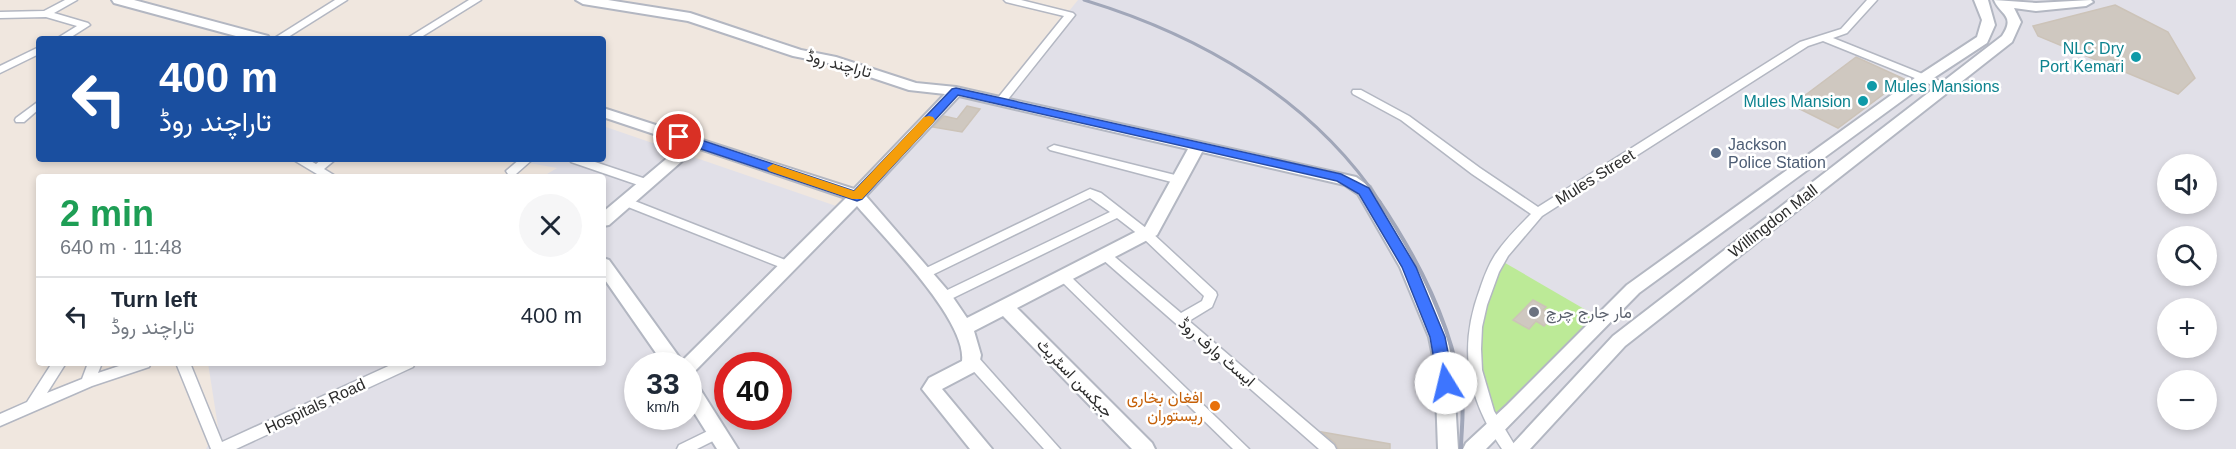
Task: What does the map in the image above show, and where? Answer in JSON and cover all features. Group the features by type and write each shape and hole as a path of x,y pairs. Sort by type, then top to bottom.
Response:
{"street":[{"path":"46,14 72,0"},
{"path":"119,0 252,36"},
{"path":"283,36 342,0"},
{"path":"416,36 476,0"},
{"name":"تاراچند روڈ","path":"583,0 690,17 798,53 831,60 914,87 956,91 1341,178 1364,191 1409,267 1438,337 1446,388 1448,449"},
{"path":"1001,101 1070,15 1009,0"},
{"name":"Mules Street","path":"1510,449 1478,389 1472,357 1473,336 1482,297 1498,261 1538,213 1804,44 1845,31 1872,0"},
{"name":"Willingdon Mall","path":"1473,449 1633,289 1924,78 1982,40 1987,33 1989,18 1981,0"},
{"path":"1996,1 2036,7 2086,2"},
{"name":"Willingdon Mall","path":"1518,449 1619,341 2012,33 2014,18 2012,11 1996,1"},
{"path":"0,15 46,14 85,24 66,36"},
{"path":"1825,38 1946,87"},
{"path":"0,70 36,52"},
{"path":"702,352 789,266 956,91"},
{"path":"1357,92 1405,118 1476,171 1538,213"},
{"path":"20,120 36,107"},
{"path":"606,113 857,196 944,297 964,328 973,362 1053,449"},
{"path":"606,219 695,142"},
{"path":"964,328 1147,235 1197,146"},
{"path":"1054,148 1179,180"},
{"path":"303,162 325,174"},
{"path":"316,169 326,162"},
{"path":"512,171 523,162"},
{"path":"584,162 648,184"},
{"path":"924,274 1085,194 1097,196 1147,235 1211,295 1207,304 1180,320"},
{"path":"627,202 789,266"},
{"path":"944,297 1117,213"},
{"name":"ایسٹ وارف روڈ","path":"1105,255 1329,449"},
{"path":"606,272 665,352"},
{"path":"1064,277 1242,449"},
{"name":"جیکسن اسٹریٹ","path":"1004,306 1145,449"},
{"path":"973,362 965,369 933,385 931,389 982,449"},
{"path":"32,406 57,366"},
{"path":"87,382 94,366"},
{"path":"0,420 87,382 135,366"},
{"path":"184,366 220,449"},
{"name":"Hospitals Road","path":"220,449 401,366"},
{"path":"702,407 728,449"},
{"path":"684,449 718,432"}],"shaded area":[{"path":"1078,0 2236,0 2236,449 206,449 218,427 208,366 606,366 606,174 547,174 557,168 523,162 606,162 606,127 842,208 945,90 996,101"}],"green space":[{"path":"1500,260 1598,317 1496,427 1481,388 1475,335"}],"building":[{"name":"NLC Dry Port Kemari","path":"2115,5 2168,32 2195,78 2178,94 2038,36 2033,26"},
{"name":"Mules Mansions","path":"1856,57 1904,79 1838,128 1792,105"},
{"path":"967,106 980,109 962,132 933,127 944,116 957,119"},
{"name":"مار جارج چرچ","path":"1533,300 1546,307 1543,310 1554,315 1544,326 1536,321 1529,329 1513,320"},
{"path":"1322,432 1390,444 1390,449 1338,449 1335,443"}],"railway":[{"path":"1084,0 1170,32 1211,52 1250,76 1287,102 1321,132 1353,165 1380,202"},
{"path":"1379,201 1420,270 1443,320 1458,372 1462,398 1461,449"}],"slow traffic":[{"path":"773,168 857,196 929,120"}],"place":[{"name":"NLC Dry Port Kemari","path":"2136,57"},
{"name":"Mules Mansions","path":"1872,86"},
{"name":"Mules Mansion","path":"1863,101"},
{"name":"Jackson Police Station","path":"1716,153"},
{"name":"مار جارج چرچ","path":"1534,312"},
{"name":"افغان بخاری ریستوران","path":"1215,406"}],"route":[{"path":"679,137 857,196 956,91 1341,178 1359,186 1364,191 1409,267 1438,337 1446,383"}]}
